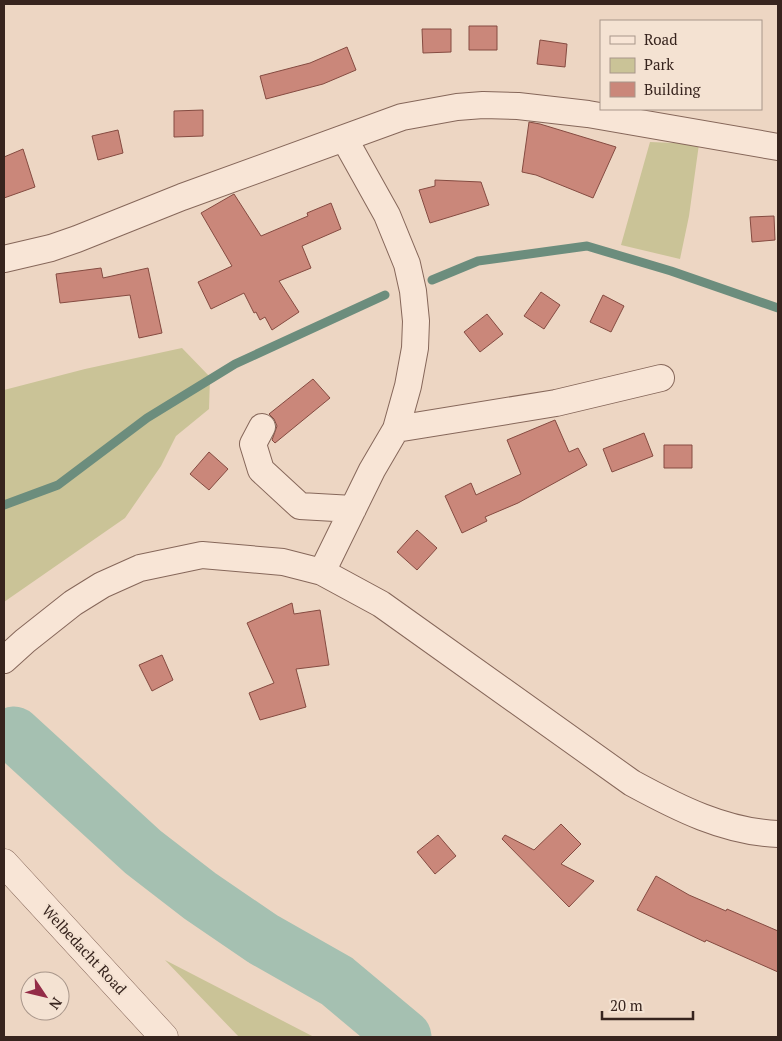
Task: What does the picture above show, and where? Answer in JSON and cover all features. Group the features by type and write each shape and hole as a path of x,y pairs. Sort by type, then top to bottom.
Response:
{"street":[{"path":"4,259 51,248 77,239 182,197 402,117 457,107 483,105 518,106 588,114 778,147"},
{"path":"322,572 372,470 396,429 408,386 416,321 413,291 407,264 387,215 344,138"},
{"path":"396,429 556,403 661,378"},
{"path":"262,427 253,444 261,470 280,488 300,506 353,509"},
{"path":"4,660 24,641 73,603 102,585 140,568 202,555 283,562 322,572 381,604 632,782 670,804 737,829 778,834"},
{"name":"Welbedacht Road","path":"4,863 164,1037"}],"green space":[{"path":"650,142 699,144 689,216 680,259 621,245"},
{"path":"182,348 210,377 209,409 176,436 161,466 125,518 4,602 4,390 85,369"},
{"path":"165,960 314,1037 239,1037"}],"building":[{"path":"469,26 497,26 497,50 469,50"},
{"path":"422,29 451,29 451,52 423,53"},
{"path":"540,40 567,44 565,67 537,64"},
{"path":"347,47 356,70 323,84 266,99 260,76 310,63"},
{"path":"203,110 203,136 174,137 174,111"},
{"path":"529,122 616,147 593,198 536,175 522,172"},
{"path":"118,130 123,153 98,160 92,136"},
{"path":"23,149 35,187 4,198 4,157"},
{"path":"435,180 481,182 489,205 430,223 419,190 435,186"},
{"path":"234,194 261,236 308,216 307,213 331,203 341,229 302,246 311,268 279,281 299,312 272,330 265,317 260,320 256,312 254,313 244,293 211,309 198,282 232,266 201,213"},
{"path":"774,216 775,240 752,242 750,217"},
{"path":"101,268 103,278 148,268 162,333 139,338 130,295 60,303 56,274"},
{"path":"541,292 560,305 544,329 524,316"},
{"path":"603,295 624,306 611,332 590,322"},
{"path":"487,314 503,334 480,352 464,332"},
{"path":"313,379 330,398 275,443 272,440 277,426 269,414"},
{"path":"555,420 569,452 578,448 587,465 518,503 485,517 487,521 462,533 445,496 471,483 476,495 521,474 507,440"},
{"path":"644,433 653,456 612,472 603,449"},
{"path":"664,445 692,445 692,468 664,468"},
{"path":"209,452 228,469 209,490 190,474"},
{"path":"417,530 437,548 417,570 397,552"},
{"path":"292,603 294,614 320,610 329,665 296,669 306,707 260,720 249,693 274,683 247,623"},
{"path":"162,655 173,680 152,691 139,665"},
{"path":"561,824 581,844 561,864 594,881 569,907 502,839 505,835 534,850"},
{"path":"438,835 456,856 435,874 417,852"},
{"path":"656,876 689,895 778,931 778,972 706,940 705,942 637,910"}],"waterway":[{"path":"432,280 478,261 587,246 671,271 778,308"},
{"path":"4,505 58,485 147,418 235,364 385,295"},
{"path":"14,734 143,852 200,896 263,939 337,981 404,1037"}]}
